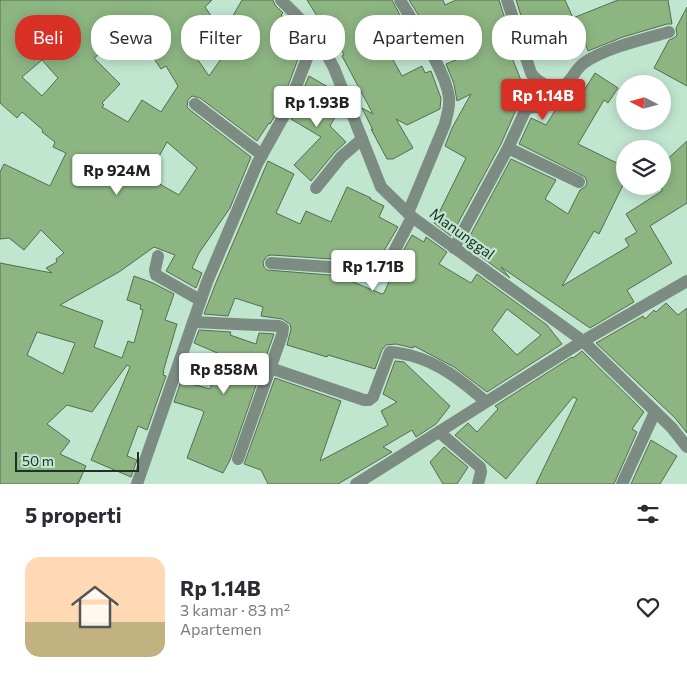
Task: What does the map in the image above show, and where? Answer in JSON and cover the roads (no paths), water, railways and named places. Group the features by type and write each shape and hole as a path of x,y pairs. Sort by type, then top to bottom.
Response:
{"street":[{"name":"Manunggal","path":"281,0 296,15"},
{"path":"271,263 375,270 382,268 388,263 410,215 445,124 449,100 442,73 400,0"},
{"path":"507,0 531,73 534,78 557,89"},
{"path":"454,248 508,148 525,111 529,108 548,105 555,96 557,89 568,84 583,63 628,44 669,32"},
{"path":"137,484 200,300 262,156 287,110 306,60"},
{"name":"Manunggal","path":"330,60 381,187 410,215 583,341 672,428 687,447"},
{"path":"195,104 262,156"},
{"path":"316,188 342,157 362,139"},
{"path":"508,148 579,182"},
{"path":"158,256 154,270 156,275 200,300"},
{"path":"356,484 485,401 583,341 687,281"},
{"path":"193,322 282,327 284,331 238,460"},
{"path":"270,368 364,400 369,400 373,397 389,354 395,352 420,358 448,371 485,401"},
{"path":"622,484 654,412"},
{"path":"439,432 480,466 481,472 478,484"}]}
